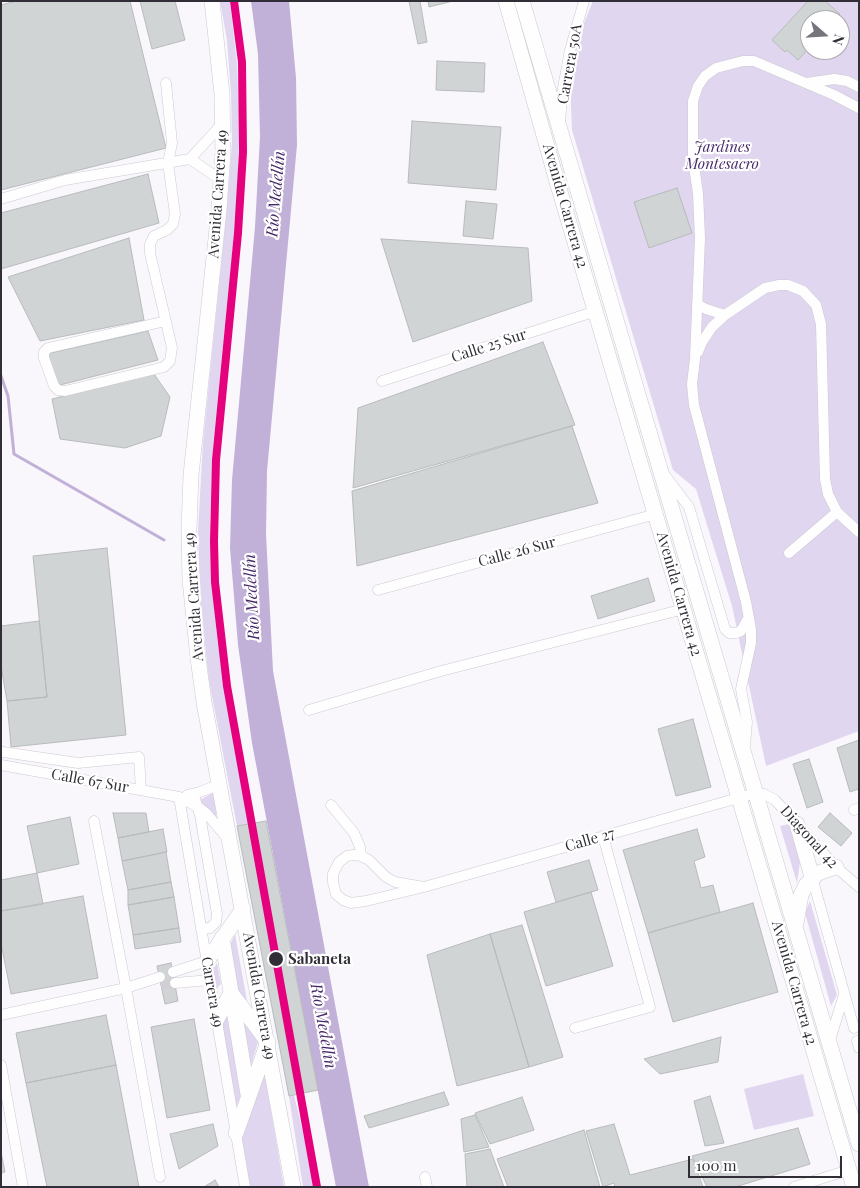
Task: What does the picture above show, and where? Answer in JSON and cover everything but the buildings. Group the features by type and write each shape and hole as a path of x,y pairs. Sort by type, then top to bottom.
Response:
{"highway":[{"name":"Avenida Carrera 49","path":"212,1 220,59 223,123 221,180 191,475 190,580 198,658 293,1187"},
{"name":"Avenida Carrera 42","path":"506,1 854,1187"},
{"path":"516,1 527,16"},
{"name":"Avenida Carrera 42","path":"522,1 859,1144"},
{"path":"625,410 627,352"},
{"path":"797,824 812,878"},
{"path":"795,927 800,895 812,878 824,870 836,867"},
{"path":"207,961 243,909"},
{"path":"222,938 248,1096"},
{"path":"231,993 268,1042 236,1133"},
{"path":"216,1019 231,993"}],"street":[{"name":"Carrera 50A","path":"560,127 563,88 570,50 584,1"},
{"path":"745,756 747,722 741,689 751,643 751,630 694,405 692,384 695,360 700,217 693,160 692,114 694,101 698,86 705,76 716,68 743,61 754,62 806,83 859,108"},
{"path":"806,83 834,79 847,80 859,87"},
{"path":"166,83 172,143 168,163 175,214 173,224 167,230 154,236 150,244 150,253 166,321 172,348 170,360 164,367 65,391 58,390 54,386 44,358 44,352 48,348 166,321"},
{"path":"1,199 65,180 190,159 223,123"},
{"path":"190,159 221,180"},
{"path":"695,360 702,342 712,327 725,315 765,288 778,284 788,285 803,291 816,305 821,324 825,478 828,494 837,512 859,532"},
{"path":"697,304 725,315"},
{"name":"Calle 25 Sur","path":"382,381 596,311"},
{"path":"662,473 689,507 725,629 729,633 741,631 749,616"},
{"path":"789,554 837,512"},
{"name":"Calle 26 Sur","path":"378,590 656,514"},
{"path":"309,710 442,671 684,609"},
{"path":"3,752 78,763 139,757 141,790"},
{"path":"88,762 90,781"},
{"name":"Calle 67 Sur","path":"1,765 179,796 220,784"},
{"name":"Calle 27","path":"424,887 395,882 386,877 369,860 361,856 347,856 339,862 333,874 336,894 343,900 350,903 366,901 424,887 756,793"},
{"name":"Diagonal 42","path":"756,793 764,794 775,800 836,867 859,887"},
{"path":"191,794 198,807 217,914 216,922 210,928 201,929"},
{"name":"Calle 67 Sur","path":"179,796 198,807 230,842"},
{"name":"Carrera 49","path":"179,796 245,1187"},
{"path":"331,805 354,833 360,847 361,856"},
{"path":"94,821 160,1178"},
{"path":"575,1028 650,1007 602,836"},
{"path":"812,878 854,1028"},
{"path":"173,972 207,961"},
{"path":"175,983 210,980"},
{"path":"1,1015 160,981"},
{"path":"829,1044 845,994"},
{"path":"859,1041 857,1041 859,1048"},
{"path":"1,1065 24,1187"},
{"path":"794,1187 824,1182 849,1170"}],"green space":[{"path":"220,1 230,1 237,64 239,112 238,177 213,447 210,522 212,583 217,637 248,824 237,826 209,681 200,597 198,531 203,442 232,142 227,40"},
{"name":"Jardines Montesacro","path":"593,1 859,1 859,731 766,766 732,606 696,489 673,470 572,130 570,82 575,53"},
{"path":"214,792 217,822 198,801"},
{"path":"789,824 800,862 797,883 780,826"},
{"path":"810,901 837,995 831,1006 805,913"},
{"path":"235,934 247,1001 235,988 228,950"},
{"path":"217,963 221,984 213,993 209,971"},
{"path":"227,1015 242,1093 234,1112 219,1028"},
{"path":"241,1017 258,1042 249,1073"},
{"path":"264,1069 284,1187 249,1187 240,1133"},
{"path":"803,1074 814,1116 754,1130 744,1089"},
{"path":"294,1095 306,1145 313,1187 303,1187 289,1096"}],"water":[{"name":"Río Medellín","path":"251,1 289,1 296,78 297,145 267,471 266,534 273,671 369,1187 336,1187 252,743 238,645 230,548 232,480 255,227 260,137 258,54"}],"waterway":[{"path":"1,376 8,396 14,454 164,540"}],"tunnel":[{"path":"161,985 175,983"}],"transit line":[{"path":"234,1 242,62 243,152 238,233 216,460 215,582 227,686 317,1187"}],"place":[{"name":"Sabaneta","path":"276,959"}]}
